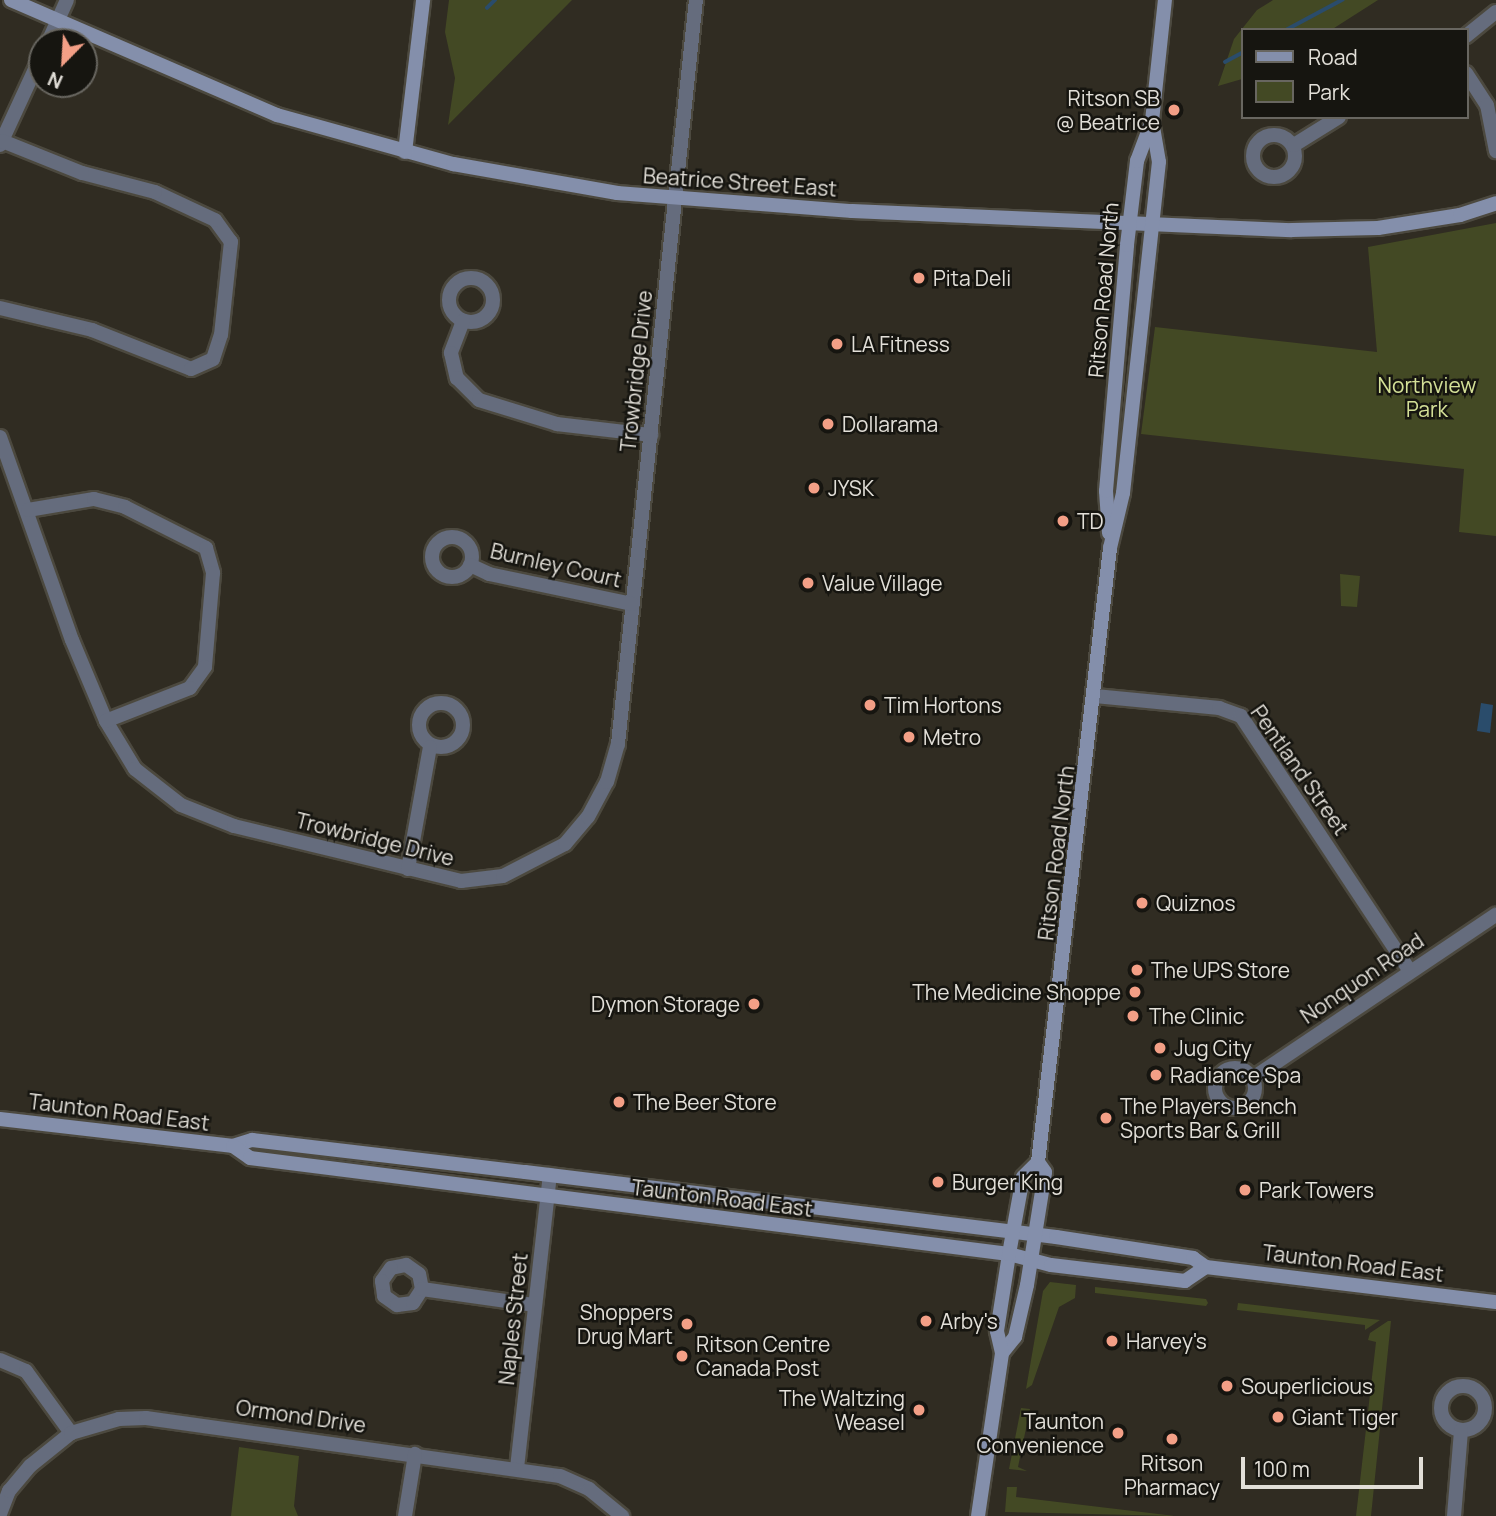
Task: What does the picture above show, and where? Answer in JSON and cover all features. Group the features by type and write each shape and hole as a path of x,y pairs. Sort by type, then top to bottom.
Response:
{"main road":[{"name":"Beatrice Street East","path":"11,0 277,115 405,152 550,184 676,200 1292,230 1378,229 1460,215 1496,203"},
{"path":"405,152 423,0"},
{"name":"Ritson Road North","path":"1110,548 1106,491 1129,222 1137,161 1152,121 1165,0"},
{"name":"Ritson Road North","path":"978,1516 1002,1353 997,1331 1012,1232 1023,1177 1038,1162 1095,696 1110,548 1124,493 1159,162 1152,121"},
{"name":"Taunton Road East","path":"0,1119 233,1146 252,1140 550,1175 1035,1235 1193,1258 1206,1267 1496,1301"},
{"name":"Taunton Road East","path":"233,1146 250,1158 547,1198 1009,1254 1031,1260 1185,1281 1206,1267"},
{"name":"Ritson Road North","path":"1002,1353 1015,1337 1031,1260 1045,1172 1038,1162"}],"street":[{"path":"54,28 67,0"},
{"name":"Trowbridge Drive","path":"0,437 72,640 106,720 135,769 181,805 234,826 461,881 503,876 565,844 588,817 607,782 618,744 696,0"},
{"path":"1468,34 1496,12"},
{"path":"1468,76 1487,105 1496,151"},
{"path":"0,308 92,330 191,369 213,359 221,335 231,242 215,220 155,192 82,173 1,143 28,84"},
{"path":"1294,145 1336,119"},
{"path":"463,321 451,353 457,378 479,400 557,424 651,435"},
{"path":"28,510 94,499 125,507 206,548 212,573 205,667 190,688 106,720"},
{"name":"Burnley Court","path":"470,565 489,574 633,604"},
{"name":"Pentland Street","path":"1095,696 1219,708 1241,716 1409,970"},
{"path":"408,869 424,761 430,747"},
{"name":"Nonquon Road","path":"1253,1078 1409,970 1496,915"},
{"name":"Naples Street","path":"517,1468 550,1175"},
{"path":"422,1289 535,1305"},
{"path":"0,1360 26,1371 71,1433"},
{"name":"Ormond Drive","path":"0,1514 9,1491 30,1466 71,1433 119,1419 171,1418 517,1468 577,1481 622,1516"},
{"path":"1454,1516 1461,1430"},
{"path":"405,1516 415,1454"}],"green space":[{"path":"449,0 572,0 448,125 455,78 445,32"},
{"path":"1273,0 1378,0 1334,28 1243,28 1257,10"},
{"path":"1240,31 1240,80 1218,86 1234,39"},
{"name":"Northview Park","path":"1496,223 1496,536 1459,532 1464,469 1141,434 1155,327 1377,352 1368,247"},
{"path":"1340,574 1360,576 1357,607 1341,606"},
{"path":"1050,1282 1076,1285 1075,1298 1059,1307 1032,1385 1026,1389 1043,1291"},
{"path":"1095,1287 1206,1299 1208,1303 1206,1306 1095,1293"},
{"path":"1238,1303 1380,1320 1365,1330 1365,1325 1237,1310"},
{"path":"1391,1321 1371,1516 1356,1516 1376,1342 1368,1340 1370,1333"},
{"path":"1021,1408 1030,1409 1018,1467 1027,1471 1009,1469"},
{"path":"239,1447 299,1456 294,1506 298,1516 231,1516"},
{"path":"1007,1487 1017,1487 1016,1497 1175,1516 1005,1512"}],"water":[{"path":"1481,703 1493,705 1490,733 1477,731"}],"waterway":[{"path":"487,8 495,0"},
{"path":"1290,28 1342,0"},
{"path":"1225,62 1240,54"}],"place":[{"name":"Ritson SB @ Beatrice","path":"1174,110"},
{"name":"Pita Deli","path":"919,278"},
{"name":"LA Fitness","path":"837,344"},
{"name":"Dollarama","path":"828,424"},
{"name":"JYSK","path":"814,488"},
{"name":"TD","path":"1063,521"},
{"name":"Value Village","path":"808,583"},
{"name":"Tim Hortons","path":"870,705"},
{"name":"Metro","path":"909,737"},
{"name":"Quiznos","path":"1142,903"},
{"name":"The UPS Store","path":"1137,970"},
{"name":"The Medicine Shoppe","path":"1135,992"},
{"name":"Dymon Storage","path":"754,1004"},
{"name":"The Clinic","path":"1133,1016"},
{"name":"Jug City","path":"1160,1048"},
{"name":"Radiance Spa","path":"1156,1075"},
{"name":"The Beer Store","path":"619,1102"},
{"name":"The Players Bench Sports Bar & Grill","path":"1106,1118"},
{"name":"Burger King","path":"938,1182"},
{"name":"Park Towers","path":"1245,1190"},
{"name":"Arby's","path":"926,1321"},
{"name":"Shoppers Drug Mart","path":"687,1324"},
{"name":"Harvey's","path":"1112,1341"},
{"name":"Ritson Centre Canada Post","path":"682,1356"},
{"name":"Souperlicious","path":"1227,1386"},
{"name":"The Waltzing Weasel","path":"919,1410"},
{"name":"Giant Tiger","path":"1278,1417"},
{"name":"Taunton Convenience","path":"1118,1433"},
{"name":"Ritson Pharmacy","path":"1172,1439"}]}
